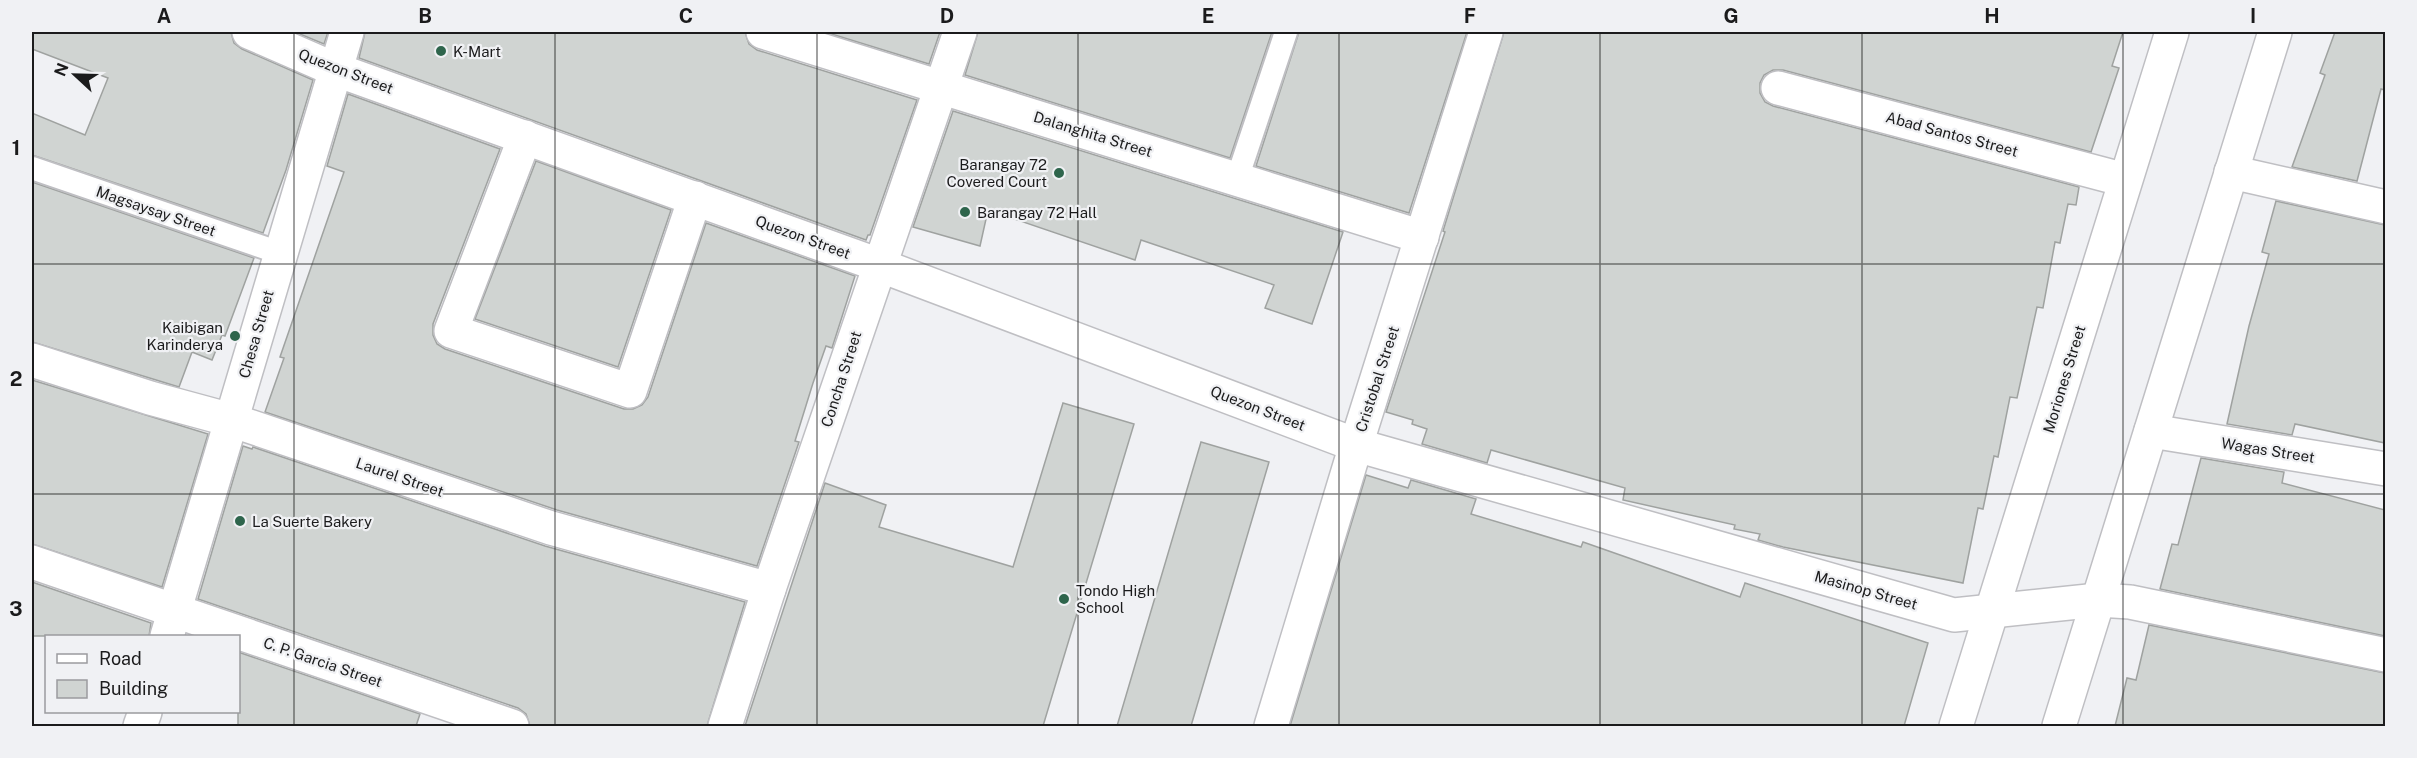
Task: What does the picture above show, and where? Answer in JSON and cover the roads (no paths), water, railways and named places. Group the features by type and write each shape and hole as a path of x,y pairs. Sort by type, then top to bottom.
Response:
{"street":[{"name":"Quezon Street","path":"249,32 334,69 879,265 1356,445"},
{"name":"Chesa Street","path":"170,624 334,69 347,32"},
{"name":"Dalanghita Street","path":"763,32 1422,237"},
{"name":"Concha Street","path":"725,726 879,265 960,32"},
{"name":"Cristobal Street","path":"1271,726 1356,445 1486,32"},
{"name":"Moriones Street","path":"1956,726 2172,32"},
{"path":"2059,726 2275,32"},
{"name":"Abad Santos Street","path":"1778,88 2125,180"},
{"path":"525,137 451,331 630,391 695,198"},
{"path":"2231,172 2385,207"},
{"name":"Laurel Street","path":"32,360 150,398 231,420 551,528 769,590"},
{"name":"Wagas Street","path":"2151,431 2385,469"},
{"name":"Masinop Street","path":"1356,445 1954,615 1992,609 2098,600 2130,602 2385,656"},
{"name":"C. P. Garcia Street","path":"32,562 170,624 207,635"},
{"name":"C. P. Garcia Street","path":"240,645 512,726"}],"lane":[{"path":"1237,179 1286,32"},
{"name":"Magsaysay Street","path":"32,168 280,253"}],"place":[{"name":"K-Mart","path":"441,51"},
{"name":"Barangay 72 Covered Court","path":"1059,173"},
{"name":"Barangay 72 Hall","path":"965,212"},
{"name":"Kaibigan Karinderya","path":"235,336"},
{"name":"La Suerte Bakery","path":"240,521"},
{"name":"Tondo High School","path":"1064,599"}]}
